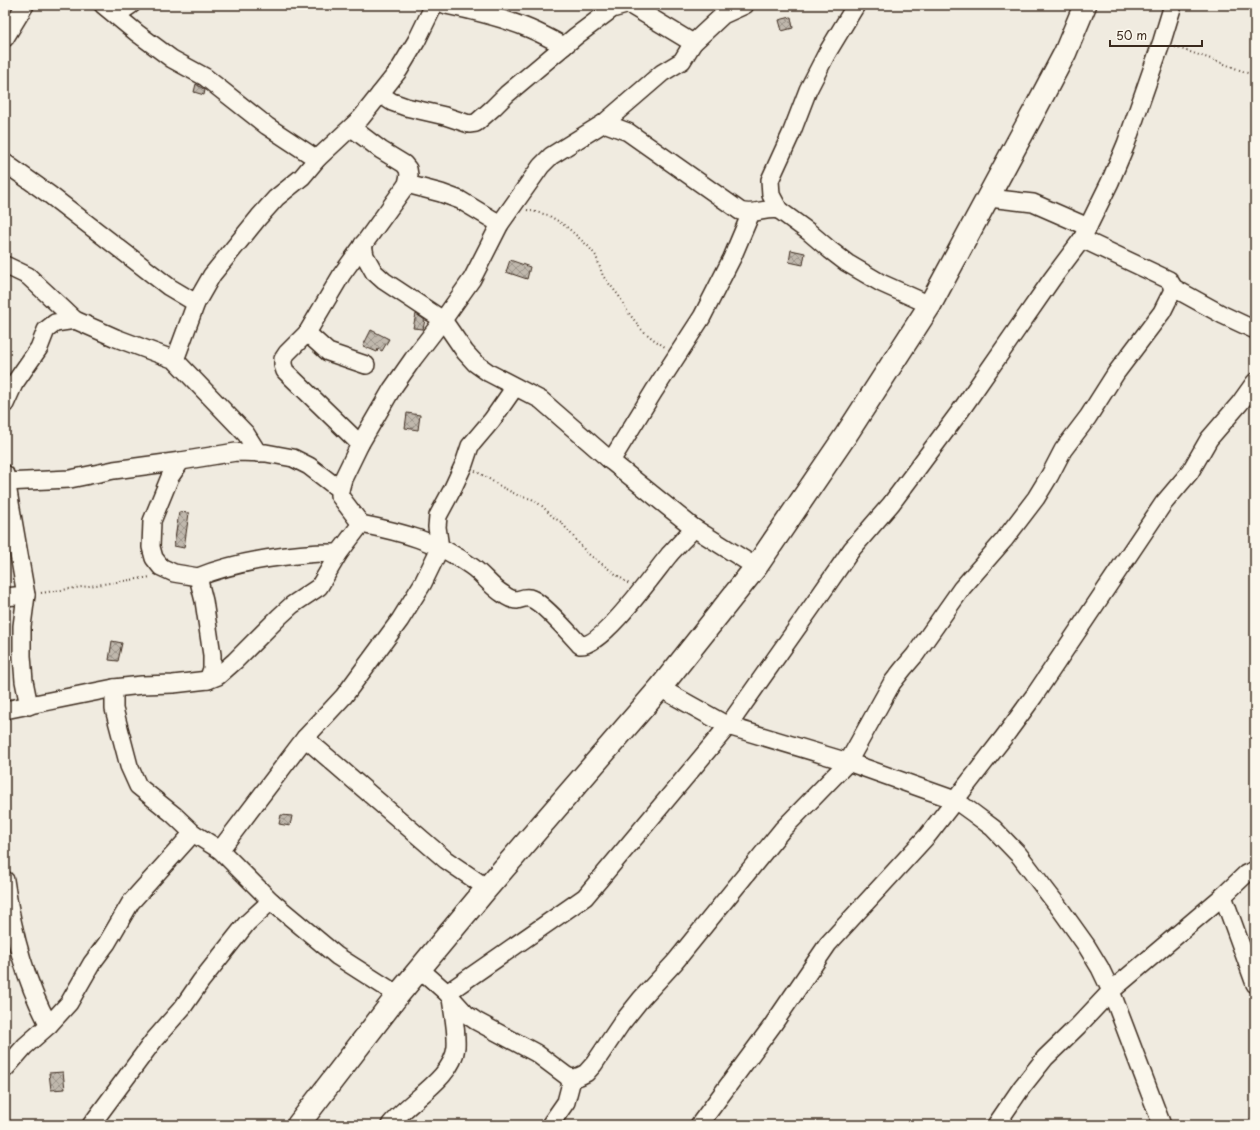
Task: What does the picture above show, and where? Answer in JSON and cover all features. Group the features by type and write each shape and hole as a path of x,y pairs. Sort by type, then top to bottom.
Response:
{"highway":[{"path":"298,1125 398,995 486,888 660,688 756,567 846,435 930,306 989,198 1065,53 1085,5"}],"street":[{"path":"5,38 25,5"},
{"path":"109,10 131,5"},
{"path":"175,360 196,303 212,275 276,198 302,177 317,159 352,128 380,94 399,70 417,40 434,5"},
{"path":"446,5 513,22 531,29 564,46"},
{"path":"380,94 392,102 406,107 445,116 469,124 476,123 494,108 507,94 564,46 612,9 626,5"},
{"path":"630,5 693,43"},
{"path":"694,528 670,554 615,621 590,642 580,645 538,602 528,597 516,600 508,597 496,589 471,566 451,552 422,539 401,532 361,524 339,494 360,444 392,389 412,359 443,320 472,279 500,224 541,166 551,156 604,123 662,73 682,61 693,43 723,15 746,5"},
{"path":"856,5 816,73 770,180 771,196 779,210 847,263 881,283 930,306"},
{"path":"449,995 585,897 728,726 852,549 891,504 961,410 1085,233 1110,182 1123,150 1162,41 1173,5"},
{"path":"109,10 172,59 205,77 267,126 317,159"},
{"path":"604,123 628,132 740,212 751,213 772,209 779,210"},
{"path":"352,128 381,150 404,164 408,169 409,175 407,184 342,274 307,333 287,353 283,359 283,365 286,371 360,444"},
{"path":"5,163 56,199 169,287 196,303"},
{"path":"407,184 441,193 460,200 500,224"},
{"path":"568,1077 574,1078 586,1073 594,1064 621,1024 641,999 675,962 782,830 848,762 902,668 915,656 962,588 1004,540 1036,498 1063,450 1088,417 1116,373 1162,312 1171,295 1172,287 1169,280 1033,203 989,198"},
{"path":"611,461 702,317 732,258 751,213"},
{"path":"363,244 366,256 374,272 384,281 443,320 474,363 489,373 541,400 611,461 694,528 756,567"},
{"path":"5,265 28,276 75,320 116,338 175,360 246,434 258,453"},
{"path":"1172,287 1223,315 1255,330"},
{"path":"5,404 14,384 38,348 46,330 55,323 75,320"},
{"path":"307,333 328,352 366,365"},
{"path":"699,1125 772,1026 828,944 928,835 1004,737 1034,696 1163,504 1194,467 1209,439 1240,403 1255,382"},
{"path":"220,850 305,738 344,696 400,620 423,583 440,548 437,526 438,516 464,464 470,446 492,420 515,387"},
{"path":"29,706 24,681 22,656 22,626 26,595 5,479 70,479 114,470 236,452 266,453 293,458 309,466 340,490"},
{"path":"181,461 170,476 152,521 151,548 154,558 161,567 174,573 198,577 216,570 236,565 322,553 339,553"},
{"path":"5,710 114,688 208,680 218,676 226,670 292,605 319,587 339,553 361,524"},
{"path":"198,577 204,601 212,655 212,669 208,680"},
{"path":"5,597 26,595"},
{"path":"114,688 114,709 129,766 138,786 174,815 193,833 220,850 271,901 337,956 398,995"},
{"path":"660,688 728,726 848,762 955,800 993,828 1019,855 1086,945 1111,991 1162,1125"},
{"path":"305,738 446,860 486,888"},
{"path":"5,1069 25,1046 49,1025 69,1003 92,962 107,943 132,902 193,833"},
{"path":"996,1125 1022,1087 1045,1058 1111,991 1223,896 1246,874 1255,870"},
{"path":"5,880 10,912 26,976 49,1025"},
{"path":"1223,896 1255,984"},
{"path":"91,1125 154,1040 183,1008 201,981 247,923 271,901"},
{"path":"420,969 449,995 466,1014 476,1021 536,1053 568,1077 571,1083 566,1102 550,1125"},
{"path":"390,1125 400,1112 425,1093 443,1074 453,1059 456,1048 456,1030 449,995"}],"path":[{"path":"1162,41 1184,51 1217,61 1255,76"},
{"path":"514,206 548,215 568,228 589,247 596,256 603,276 642,329 653,340 678,355"},
{"path":"464,464 500,486 519,496 532,499 542,506 553,517 561,522 587,553 639,592"},
{"path":"26,595 174,573"}],"building":[{"path":"791,17 793,28 782,31 779,20"},
{"path":"196,84 205,90 204,95 194,92"},
{"path":"791,250 805,253 803,265 789,262"},
{"path":"510,260 530,267 527,279 506,272"},
{"path":"416,314 425,320 423,329 413,328"},
{"path":"371,330 389,339 382,351 378,349 377,352 363,346"},
{"path":"407,413 420,415 418,430 405,428"},
{"path":"179,512 189,513 184,548 174,546"},
{"path":"112,641 122,643 118,661 109,660"},
{"path":"281,815 292,816 290,826 279,824"},
{"path":"63,1072 65,1089 51,1090 49,1073"}]}
